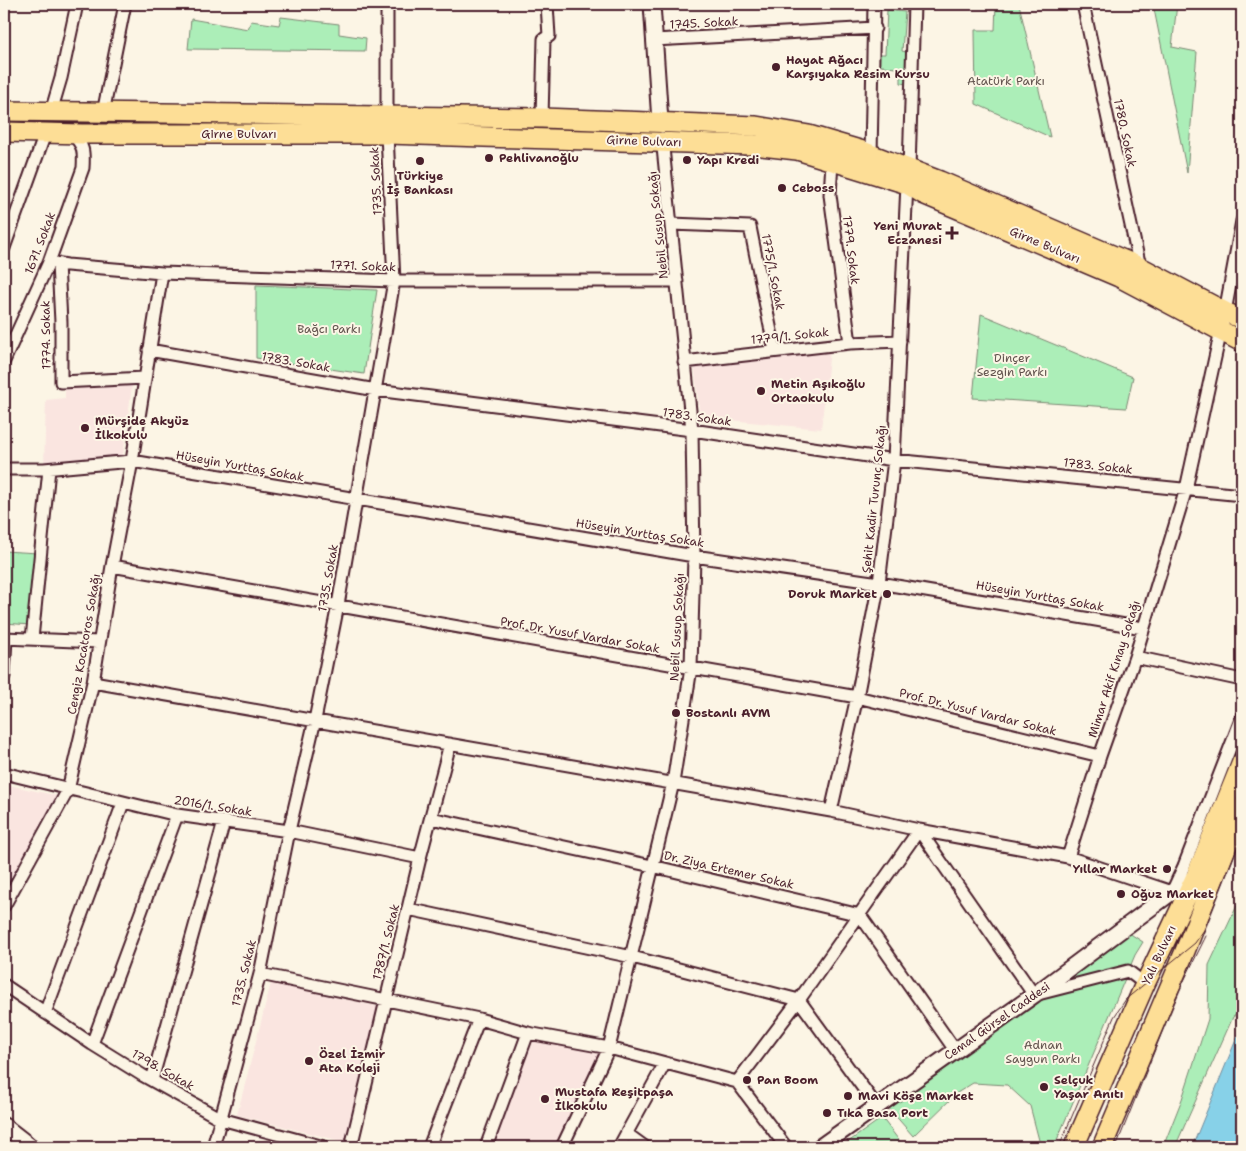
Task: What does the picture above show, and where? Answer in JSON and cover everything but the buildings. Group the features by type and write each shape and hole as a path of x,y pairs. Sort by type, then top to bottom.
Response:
{"main road":[{"name":"Girne Bulvarı","path":"4,111 103,113 387,125 663,142 753,145 797,150 832,162 940,181 1140,267 1242,319"},
{"name":"Girne Bulvarı","path":"4,132 72,134 387,125 542,118 756,126 809,135 871,155 908,176 923,194 1119,277 1242,342"},
{"name":"Yalı Bulvarı","path":"1074,1147 1145,984 1196,876 1242,762"},
{"name":"Yalı Bulvarı","path":"1102,1147 1185,951 1242,808"},
{"path":"1093,1147 1146,1022 1149,1010 1145,984"}],"street":[{"path":"51,112 61,78 77,4"},
{"path":"103,113 125,4"},
{"name":"1735. Sokak","path":"213,1147 260,974 314,720 338,605 394,281 387,125 387,4"},
{"path":"542,118 544,39 549,36 547,4"},
{"path":"652,4 660,121"},
{"path":"871,155 874,4"},
{"name":"Şehit Kadir Turunç Sokağı","path":"831,811 857,697 879,583 894,460 908,176 914,4"},
{"name":"1780. Sokak","path":"1083,4 1140,267"},
{"name":"1745. Sokak","path":"654,40 875,28"},
{"name":"Nebil Susup Sokağı","path":"562,1147 609,1048 673,783 691,668 694,556 692,430 660,121"},
{"path":"4,248 45,134"},
{"name":"1671. Sokak","path":"4,361 54,263 83,168 84,154 80,141 72,134"},
{"name":"1779. Sokak","path":"832,162 830,195 850,343"},
{"name":"Mimar Akif Kınay Sokağı","path":"1068,857 1100,756 1135,657 1186,489 1225,312 1242,221"},
{"name":"1775/1. Sokak","path":"671,224 750,227 775,351"},
{"name":"1771. Sokak","path":"54,263 162,273 394,281 677,281"},
{"name":"1774. Sokak","path":"54,263 61,322 61,382 145,378"},
{"name":"Cengiz Kocatoros Sokağı","path":"4,906 68,790 93,682 132,461 162,273"},
{"name":"1779/1. Sokak","path":"684,362 850,343 900,341"},
{"name":"1783. Sokak","path":"149,350 376,390 692,430 894,460 1242,495"},
{"name":"Hüseyin Yurttaş Sokak","path":"4,469 49,469 132,461 694,556 879,583 1143,628"},
{"path":"32,639 49,469"},
{"name":"Prof. Dr. Yusuf Vardar Sokak","path":"112,566 857,697 1100,756"},
{"path":"4,676 5,638 99,642"},
{"path":"1135,657 1242,680"},
{"path":"93,682 831,811 919,830 1068,857 1172,892"},
{"name":"Cemal Gürsel Caddesi","path":"1172,892 1242,717"},
{"name":"1787/1. Sokak","path":"351,1147 420,858 450,744"},
{"name":"2016/1. Sokak","path":"4,773 177,815 289,831 420,858"},
{"path":"45,1013 123,802"},
{"path":"92,1044 177,815"},
{"name":"Dr. Ziya Ertemer Sokak","path":"431,818 652,866 860,915"},
{"path":"152,1080 224,822"},
{"path":"738,1082 800,1000 919,830"},
{"path":"919,830 1034,995 1128,971 1145,984"},
{"name":"Cemal Gürsel Caddesi","path":"820,1147 1034,995 1196,876"},
{"path":"408,908 632,957 800,1000 877,1106"},
{"path":"860,915 955,1050"},
{"path":"260,974 479,1019 528,1033 609,1048 738,1082 786,1147"},
{"name":"1798. Sokak","path":"4,984 92,1044 221,1119 324,1147"},
{"path":"429,1147 479,1019"},
{"path":"486,1147 528,1033"},
{"path":"619,1147 666,1063"},
{"path":"4,1126 31,1147"},
{"path":"627,1134 645,1147"}],"shaded area":[{"name":"Metin Aşıkoğlu Ortaokulu","path":"830,350 821,429 700,417 694,365"},
{"name":"Mürşide Akyüz İlkokulu","path":"65,384 132,385 123,456 44,465 46,400 65,398"},
{"path":"4,784 58,796 4,896"},
{"name":"Özel İzmir Ata Koleji","path":"271,983 381,1007 345,1142 237,1115"},
{"name":"Mustafa Reşitpaşa İlkokulu","path":"534,1039 603,1052 557,1147 492,1147"}],"green space":[{"name":"Atatürk Parkı","path":"996,4 1019,4 1050,137 976,104 975,30 995,30"},
{"path":"1153,4 1177,4 1172,47 1197,52 1187,173"},
{"path":"887,10 905,12 902,51 910,53 910,85 901,83 901,69 877,65 877,54 885,54"},
{"path":"281,17 339,24 339,34 366,38 365,51 188,49 191,19 248,29 251,21 279,25"},
{"name":"Bağcı Parkı","path":"256,285 377,290 364,374 256,358"},
{"name":"Dinçer Sezgin Parkı","path":"981,314 1133,377 1126,408 973,398"},
{"path":"4,551 38,553 30,625 5,623 7,608 4,608"},
{"path":"1242,895 1242,1010 1233,1017 1175,1147 1163,1147 1182,1099 1208,1019 1209,965"},
{"name":"Adnan Saygun Parkı","path":"1129,933 1143,942 1135,955 1054,1147 1038,1147 1040,1144 1030,1106 1007,1085 973,1083 957,1093 913,1136 886,1105 1104,943"},
{"path":"882,1118 904,1147 841,1147"}],"water":[{"path":"1242,1025 1242,1147 1192,1147"}],"tram line":[{"path":"1059,1147 1114,1017 1126,999 1195,943 1204,930 1242,836"},
{"path":"1116,1147 1176,997 1206,936"}],"place":[{"name":"Hayat Ağacı Karşıyaka Resim Kursu","path":"776,67"},
{"name":"Pehlivanoğlu","path":"489,158"},
{"name":"Yapı Kredi","path":"687,160"},
{"name":"Türkiye İş Bankası","path":"420,161"},
{"name":"Ceboss","path":"782,188"},
{"name":"Yeni Murat Eczanesi","path":"952,233"},
{"name":"Metin Aşıkoğlu Ortaokulu","path":"761,391"},
{"name":"Mürşide Akyüz İlkokulu","path":"85,428"},
{"name":"Doruk Market","path":"887,594"},
{"name":"Bostanlı AVM","path":"676,713"},
{"name":"Yıllar Market","path":"1167,869"},
{"name":"Oğuz Market","path":"1121,894"},
{"name":"Özel İzmir Ata Koleji","path":"309,1061"},
{"name":"Pan Boom","path":"747,1080"},
{"name":"Selçuk Yaşar Anıtı","path":"1044,1087"},
{"name":"Mavi Köşe Market","path":"848,1096"},
{"name":"Mustafa Reşitpaşa İlkokulu","path":"545,1099"},
{"name":"Tıka Basa Port","path":"827,1113"}]}
